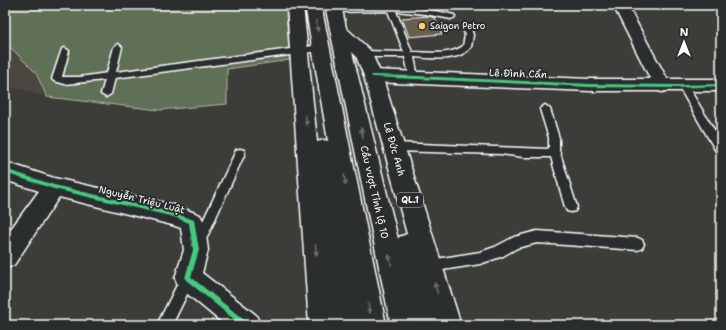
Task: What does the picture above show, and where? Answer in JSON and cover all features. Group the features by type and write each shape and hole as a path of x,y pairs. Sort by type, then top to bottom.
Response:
{"main road":[{"path":"295,5 300,51 318,80 372,325"},
{"path":"313,5 320,48 318,80 323,325"},
{"name":"QL.1","path":"333,7 340,31"},
{"name":"Lê Đức Anh","path":"340,31 364,54 364,82 394,147 447,325"},
{"name":"Cầu vượt Tỉnh lộ 10","path":"340,31 346,60 364,82 429,325"},
{"path":"320,48 318,80 322,133 351,325"},
{"name":"Lê Đình Cẩn","path":"364,82 413,77 507,82 662,86 721,85"},
{"name":"Cầu vượt Tỉnh lộ 10","path":"364,82 405,325"}],"street":[{"path":"620,5 662,86"},
{"name":"Nguyễn Triệu Luật","path":"5,171 54,187 174,215 192,222 196,250 188,278"},
{"path":"5,257 54,187"},
{"path":"188,278 245,325"}],"lane":[{"path":"333,7 438,13 451,18"},
{"path":"390,10 408,54 413,77"},
{"path":"364,54 447,55 459,53 467,47 469,35 467,28"},
{"path":"106,94 118,47"},
{"path":"65,51 57,79 65,81 320,48"},
{"path":"684,86 721,150"},
{"path":"545,109 554,138 554,150 571,207"},
{"path":"394,147 494,150 522,153 549,153 554,150"},
{"path":"196,250 240,153"},
{"path":"430,266 480,258 498,252 514,243 536,237 638,244"},
{"path":"164,325 188,278"}],"shaded area":[{"path":"5,42 36,73 47,97 5,85"}],"green space":[{"path":"5,5 285,5 290,60 227,69 227,104 159,110 47,97 36,73 5,42"}],"building":[{"name":"Saigon Petro","path":"429,16 435,18 442,34 409,37 402,18"}],"cycle path":[{"path":"373,76 590,85 721,85"},
{"path":"5,171 54,187 174,215 192,222 196,250 188,278 246,325"}],"place":[{"name":"Saigon Petro","path":"422,26"}]}
